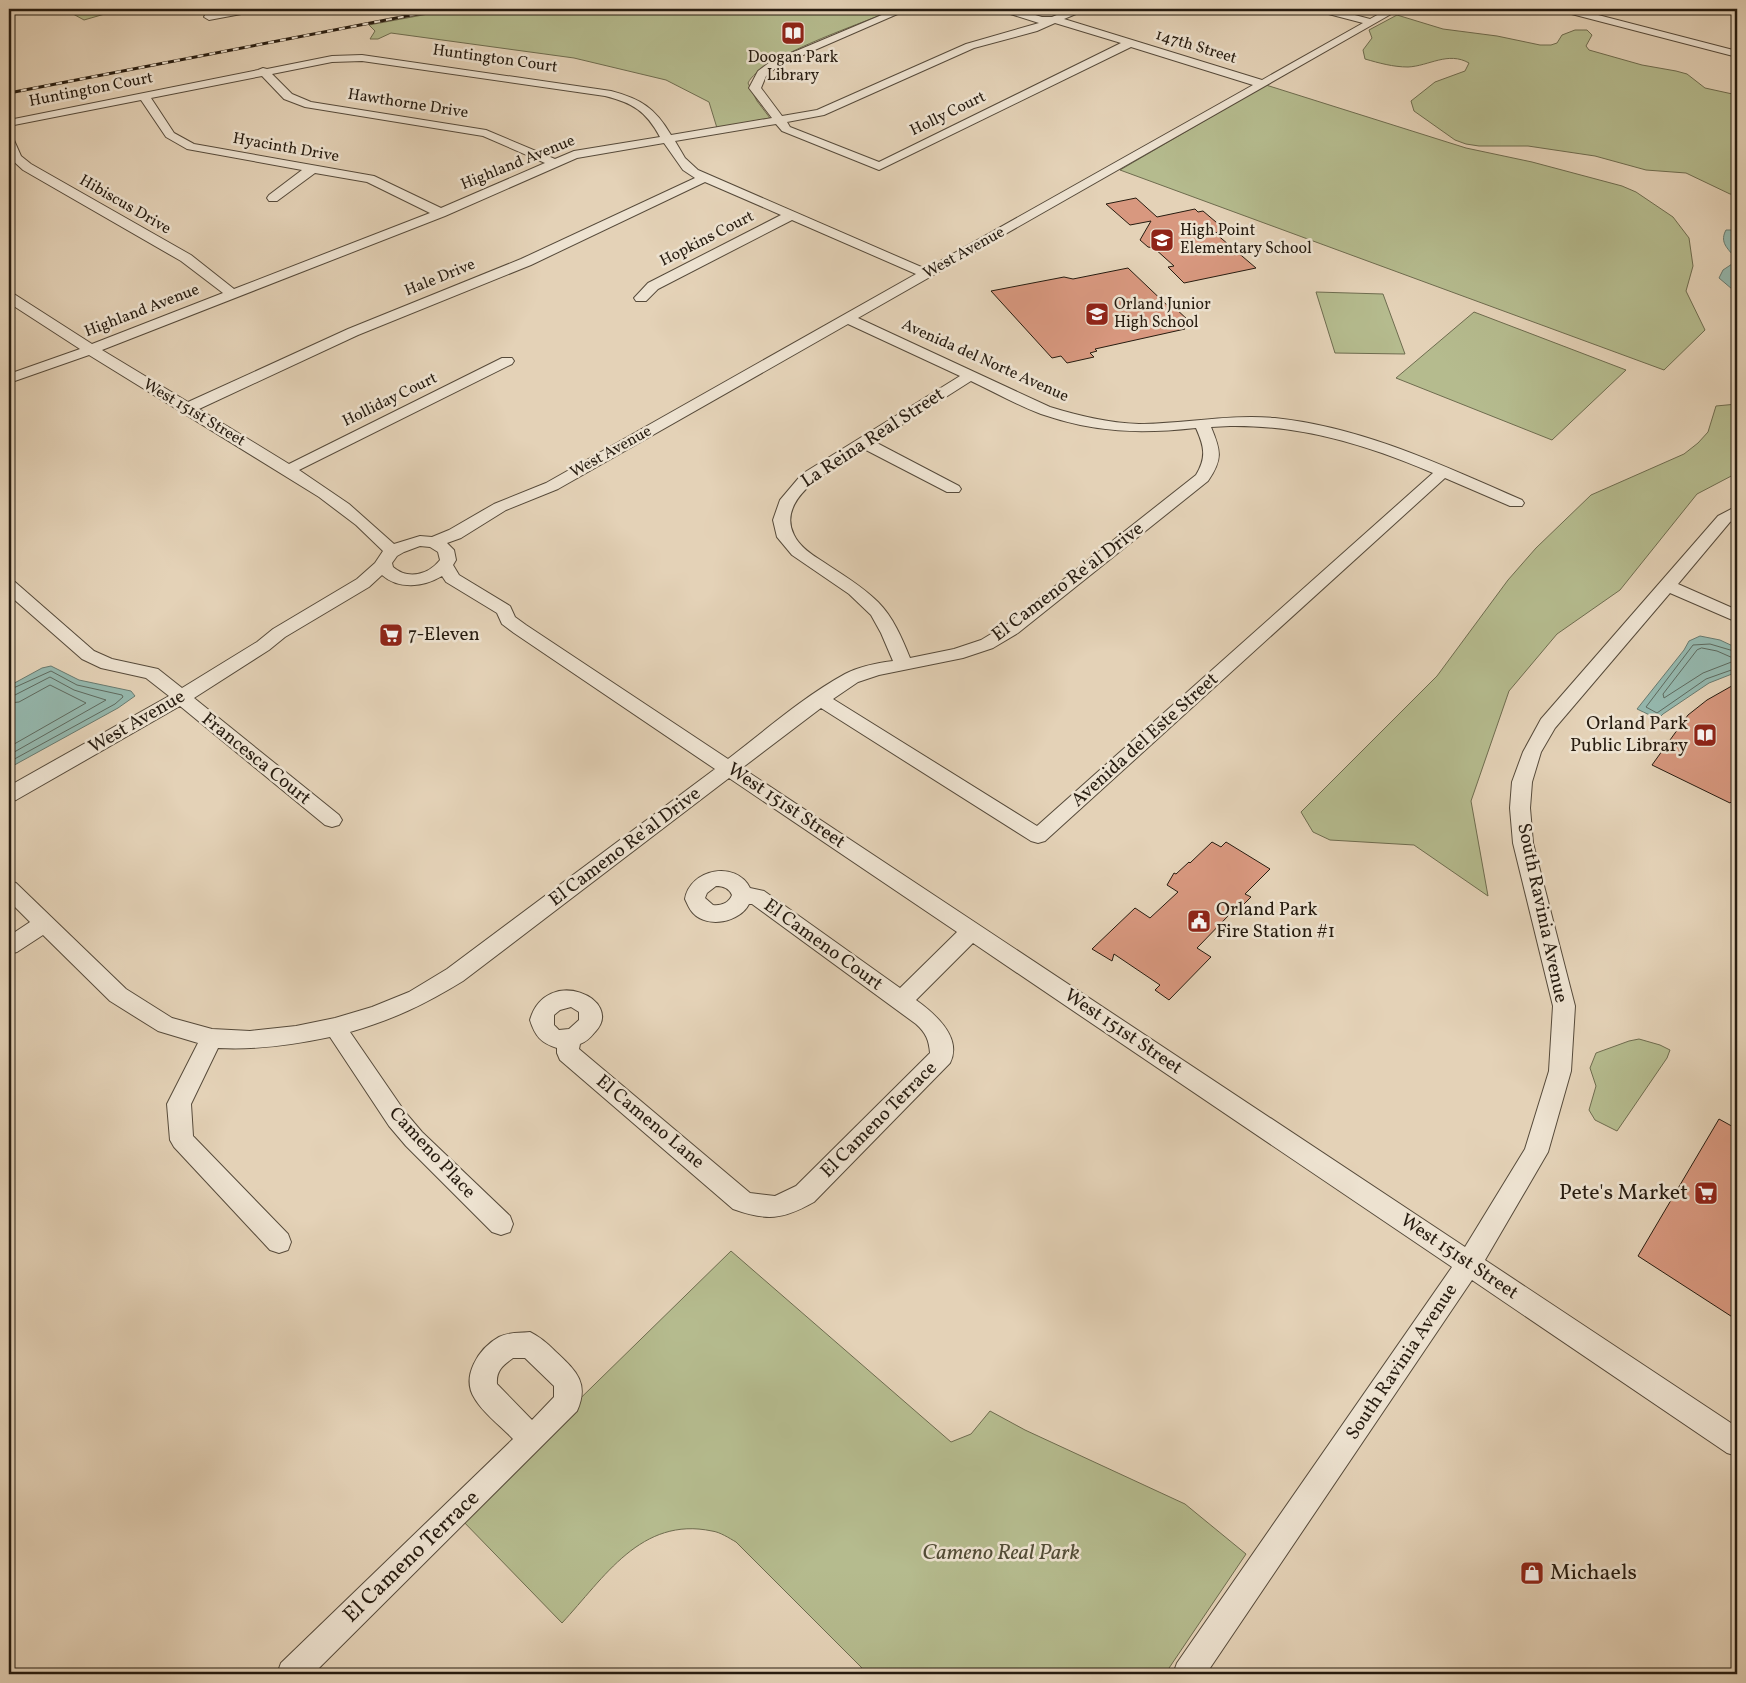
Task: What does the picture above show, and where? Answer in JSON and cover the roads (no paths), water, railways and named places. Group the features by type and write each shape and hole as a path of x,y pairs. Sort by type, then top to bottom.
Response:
{"street":[{"path":"209,17 252,9"},
{"path":"780,122 756,88 759,75 762,72 774,64 904,9"},
{"name":"147th Street","path":"1005,9 1041,20 1056,20 1263,84"},
{"name":"Highland Avenue","path":"9,379 441,213 554,163 589,151 780,122 820,113 970,46 983,41 1023,32 1079,9"},
{"path":"1321,9 1370,22"},
{"name":"West Avenue","path":"434,542 455,534 500,507 552,486 1395,9"},
{"path":"1564,9 1737,54"},
{"name":"Holly Court","path":"780,122 786,128 879,166 1130,43"},
{"path":"362,58 370,46"},
{"name":"Huntington Court","path":"9,123 263,71 332,59 362,58 609,93 630,101 650,112 666,139 688,169 927,274"},
{"name":"Hawthorne Drive","path":"263,71 282,93 292,100 309,105 486,132 554,163"},
{"name":"Hyacinth Drive","path":"144,96 164,129 182,143 206,151 370,179 441,213"},
{"name":"Hibiscus Drive","path":"9,140 16,158 27,168 186,258 232,294"},
{"path":"273,198 312,169"},
{"name":"Hale Drive","path":"188,408 354,332 526,262 705,178"},
{"name":"Hopkins Court","path":"641,298 653,286 792,215"},
{"name":"West 151st Street","path":"9,297 88,349 288,470 376,533 412,542"},
{"name":"Avenida del Norte Avenue","path":"848,319 1045,410 1082,421 1106,426 1153,428 1238,421 1317,428 1355,438 1399,453 1516,503"},
{"name":"Holliday Court","path":"288,470 507,362"},
{"name":"La Reina Real Street","path":"904,665 886,625 872,606 855,589 813,564 796,551 785,538 782,518 785,503 793,491 808,477 970,376"},
{"name":"El Cameno Re'al Drive","path":"9,889 118,995 166,1025 212,1038 250,1040 296,1035 335,1027 377,1015 417,998 456,975 820,699 852,678 876,669 957,654 987,644 1012,629 1202,478 1211,465 1213,451 1202,423"},
{"path":"863,442 953,488"},
{"name":"Avenida del Este Street","path":"820,699 1038,836 1443,472"},
{"name":"West Avenue","path":"418,579 434,574 467,539 512,511 531,494"},
{"name":"South Ravinia Avenue","path":"1188,1674 1469,1264 1536,1152 1560,1071 1564,1006 1523,843 1520,808 1522,782 1532,752 1548,724 1724,519 1737,511"},
{"name":"West 151st Street","path":"376,533 388,557 386,570 400,578"},
{"path":"412,542 434,542"},
{"name":"West Avenue","path":"9,796 180,698 263,646 279,633 363,584 388,557 412,542"},
{"name":"West 151st Street","path":"434,542 446,550 452,578 504,610 508,620"},
{"path":"400,578 418,579"},
{"name":"West Avenue","path":"263,646 285,638 369,589 400,578"},
{"name":"West 151st Street","path":"418,579 442,588 492,618 508,620 1737,1443"},
{"name":"Francesca Court","path":"9,586 88,655 107,664 152,674 332,820"},
{"path":"1668,586 1737,616"},
{"name":"El Cameno Court","path":"742,895 756,897 901,1001"},
{"path":"9,946 44,924"},
{"path":"901,1001 972,931"},
{"name":"El Cameno Terrace","path":"742,1201 768,1208 787,1206 805,1194 942,1056 942,1041 934,1026 901,1001"},
{"name":"Cameno Place","path":"335,1027 396,1119 414,1140 501,1224"},
{"path":"212,1038 179,1104 182,1140 279,1242"},
{"name":"El Cameno Lane","path":"568,1039 568,1052 742,1201"},
{"name":"El Cameno Terrace","path":"292,1674 532,1439"}],"water":[{"path":"1726,230 1732,230 1737,233 1737,291 1719,278 1723,270 1732,264 1733,255 1724,241"},
{"path":"1700,636 1720,640 1737,648 1737,672 1709,683 1658,719 1637,709 1689,641"},
{"path":"51,666 79,680 131,691 135,696 118,708 9,768 9,686 42,668"}],"railway":[{"path":"9,93 443,9"}],"place":[{"name":"Doogan Park Library","path":"793,33"},
{"name":"High Point Elementary School","path":"1162,240"},
{"name":"Orland Junior High School","path":"1097,314"},
{"name":"7-Eleven","path":"391,635"},
{"name":"Orland Park Public Library","path":"1705,735"},
{"name":"Orland Park Fire Station #1","path":"1199,921"},
{"name":"Pete's Market","path":"1706,1193"},
{"name":"Michaels","path":"1532,1573"}],"park label":[{"name":"Cameno Real Park","path":"1001,1553"}]}
